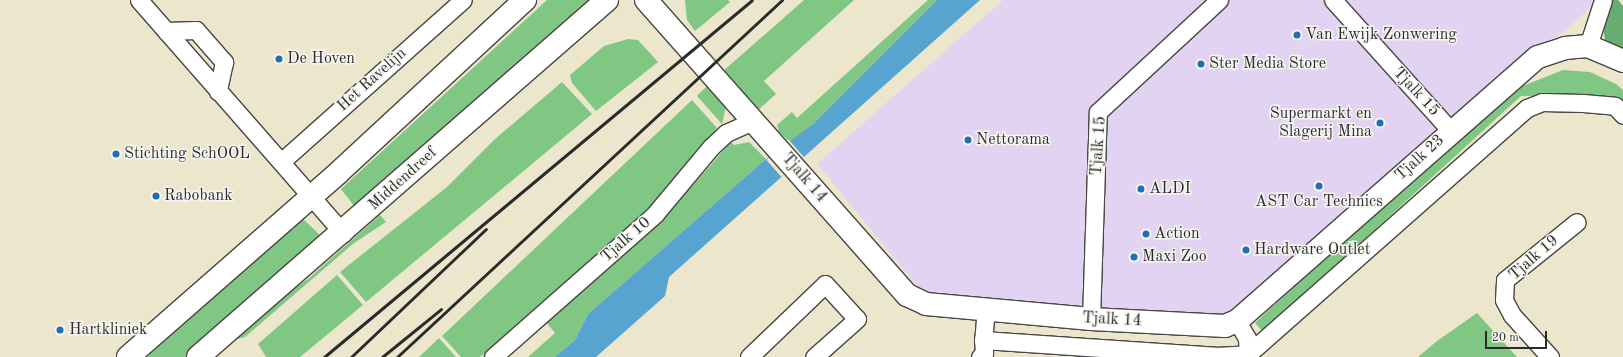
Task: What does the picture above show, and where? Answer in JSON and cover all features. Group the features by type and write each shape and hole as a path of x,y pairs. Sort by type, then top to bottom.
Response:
{"street":[{"path":"139,0 218,92 312,195 343,233"},
{"name":"Het Ravelijn","path":"282,161 463,0"},
{"path":"128,357 312,195 525,0"},
{"name":"Middendreef","path":"198,357 343,233 607,0"},
{"name":"Tjalk 14","path":"646,0 907,295 926,304 986,308 1091,319 1225,326 1237,321"},
{"name":"Tjalk 15","path":"1091,319 1098,112 1219,0"},
{"name":"Tjalk 15","path":"1333,0 1450,130"},
{"path":"1588,46 1603,0"},
{"path":"166,31 196,30 224,62 218,92"},
{"name":"Tjalk 23","path":"1237,321 1450,130 1538,57 1565,48 1588,46 1623,61"},
{"name":"Tjalk 23","path":"1248,356 1527,108 1542,102 1583,103 1615,106 1623,115"},
{"name":"Tjalk 10","path":"493,357 655,214 716,142 753,121"},
{"name":"Tjalk 19","path":"1550,357 1512,315 1504,300 1505,280 1577,222"},
{"path":"749,357 825,284 842,294 857,319 814,357"},
{"name":"Tjalk 14","path":"986,308 981,349 1248,356"},
{"path":"1237,321 1247,338 1248,356"}],"shaded area":[{"path":"1003,0 1599,0 1235,324 924,294 817,164"}],"green space":[{"path":"547,0 596,0 355,207 341,189"},
{"path":"685,0 728,0 730,2 695,31 687,20"},
{"path":"804,0 854,0 764,81 776,94 758,110 722,72"},
{"path":"928,0 937,0 813,124 790,142 779,132 777,125 792,112 797,118"},
{"path":"1611,0 1618,0 1623,6 1623,58 1605,41 1602,18"},
{"path":"628,39 638,40 658,62 596,111 572,83 570,75 604,46"},
{"path":"1563,70 1590,72 1616,84 1623,90 1623,99 1521,96 1263,332 1255,323 1505,93"},
{"path":"562,82 592,114 366,302 340,272 447,187 495,139"},
{"path":"707,86 726,107 722,124 697,96"},
{"path":"692,100 717,128 650,207 480,357 461,357 442,336"},
{"path":"731,142 734,145 749,142 766,159 588,314 575,340 555,357 528,357 555,333 546,322 662,220"},
{"path":"380,215 386,222 354,243 245,337 232,340 240,325 308,279"},
{"path":"302,218 321,236 188,357 147,357"},
{"path":"337,275 363,305 300,357 266,357 258,344"},
{"path":"1477,313 1517,357 1418,357 1437,341"},
{"path":"439,338 456,357 419,357"}],"water":[{"path":"937,0 980,0 669,277 665,296 596,357 555,357 575,340 588,314 766,159 813,124"}],"pier":[{"path":"789,140 804,157 781,177 766,160"}],"railway":[{"path":"324,357 752,0"},
{"path":"397,357 782,0"},
{"path":"351,357 486,229"},
{"path":"382,357 441,309"}],"place":[{"name":"Van Ewijk Zonwering","path":"1297,35"},
{"name":"De Hoven","path":"279,59"},
{"name":"Ster Media Store","path":"1201,64"},
{"name":"Supermarkt en Slagerij Mina","path":"1380,123"},
{"name":"Nettorama","path":"968,140"},
{"name":"Stichting SchOOL","path":"116,154"},
{"name":"AST Car Technics","path":"1319,186"},
{"name":"ALDI","path":"1141,189"},
{"name":"Rabobank","path":"156,196"},
{"name":"Action","path":"1146,234"},
{"name":"Hardware Outlet","path":"1246,250"},
{"name":"Maxi Zoo","path":"1134,257"},
{"name":"Hartkliniek","path":"60,330"}]}
